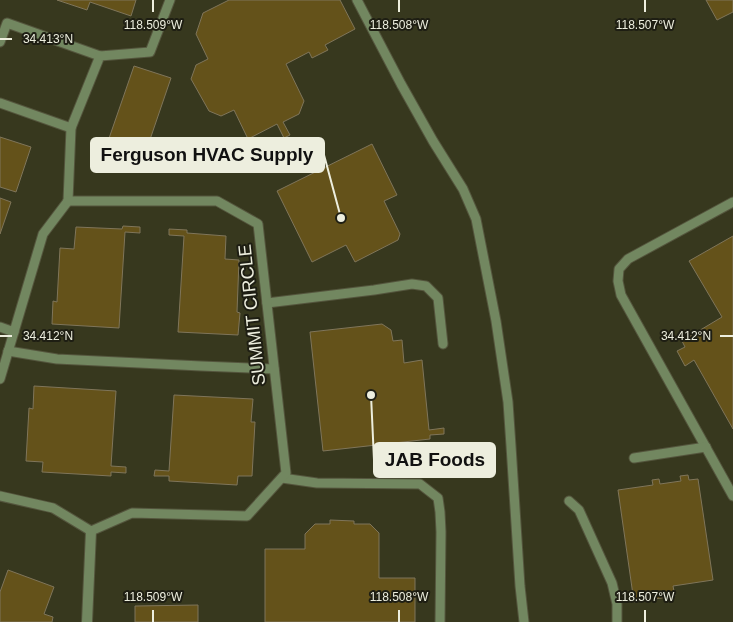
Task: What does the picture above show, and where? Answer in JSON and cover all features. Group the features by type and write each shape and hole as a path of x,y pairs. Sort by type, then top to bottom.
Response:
{"street":[{"path":"87,622 91,530"}],"lane":[{"path":"0,42 7,23 100,56 150,52 170,0"},
{"path":"358,0 410,100 463,189 476,219 496,321 508,402 524,622"},
{"path":"0,379 43,234 68,202 71,128 100,56"},
{"path":"0,103 71,128"},
{"name":"SUMMIT CIRCLE","path":"68,202 217,202 258,224 286,473 282,478"},
{"path":"733,202 628,259 619,269 618,281 621,295 733,496"},
{"path":"267,303 412,284 426,286 438,298 444,344"},
{"path":"0,327 14,332"},
{"path":"8,351 57,359 274,368"},
{"path":"634,458 706,447"},
{"path":"0,496 53,508 91,530 132,513 247,516 282,478 317,483 420,484 438,498 441,532 440,622"},
{"path":"569,500 579,510 612,584 617,604 617,622"}],"building":[{"path":"57,0 136,0 131,16 90,2 87,10"},
{"path":"229,0 340,0 355,29 325,45 328,50 312,58 309,52 286,64 304,101 299,114 283,122 290,135 284,138 277,124 248,139 234,110 221,116 209,111 191,79 196,65 208,59 196,34 203,13"},
{"path":"706,0 733,0 733,12 717,20"},
{"path":"134,66 171,78 143,160 106,147"},
{"path":"0,137 31,147 16,192 0,187"},
{"path":"372,144 397,195 384,201 400,234 398,240 355,262 346,245 312,262 277,191"},
{"path":"0,198 11,202 0,234"},
{"path":"123,226 140,227 140,233 125,232 119,328 52,324 53,301 57,302 60,248 74,249 76,227 122,229"},
{"path":"169,229 187,230 187,233 226,236 225,259 239,260 237,312 240,313 238,335 178,332 184,236 169,235"},
{"path":"733,236 733,429 694,360 685,366 677,351 685,347 682,341 722,317 689,261"},
{"path":"382,324 391,330 393,341 402,340 404,363 422,360 429,430 444,428 444,434 430,435 430,439 323,451 310,332"},
{"path":"34,386 116,391 111,466 126,467 126,473 111,472 111,476 42,472 43,462 26,461 29,408 33,409"},
{"path":"174,395 253,399 251,422 255,422 252,476 238,476 237,485 169,481 169,476 154,476 155,470 169,471"},
{"path":"688,475 689,480 698,479 713,580 673,586 675,596 634,602 618,490 653,485 652,480 659,479 660,484 681,481 680,476"},
{"path":"330,520 354,521 354,524 370,524 379,533 379,578 415,578 415,622 265,622 265,549 305,549 305,534 315,524 330,524"},
{"path":"8,570 54,587 44,614 53,617 52,622 0,622 0,592"},
{"path":"198,605 198,622 135,622 135,606"}],"place":[{"name":"Ferguson HVAC Supply","path":"341,218"},
{"name":"JAB Foods","path":"371,395"}]}
